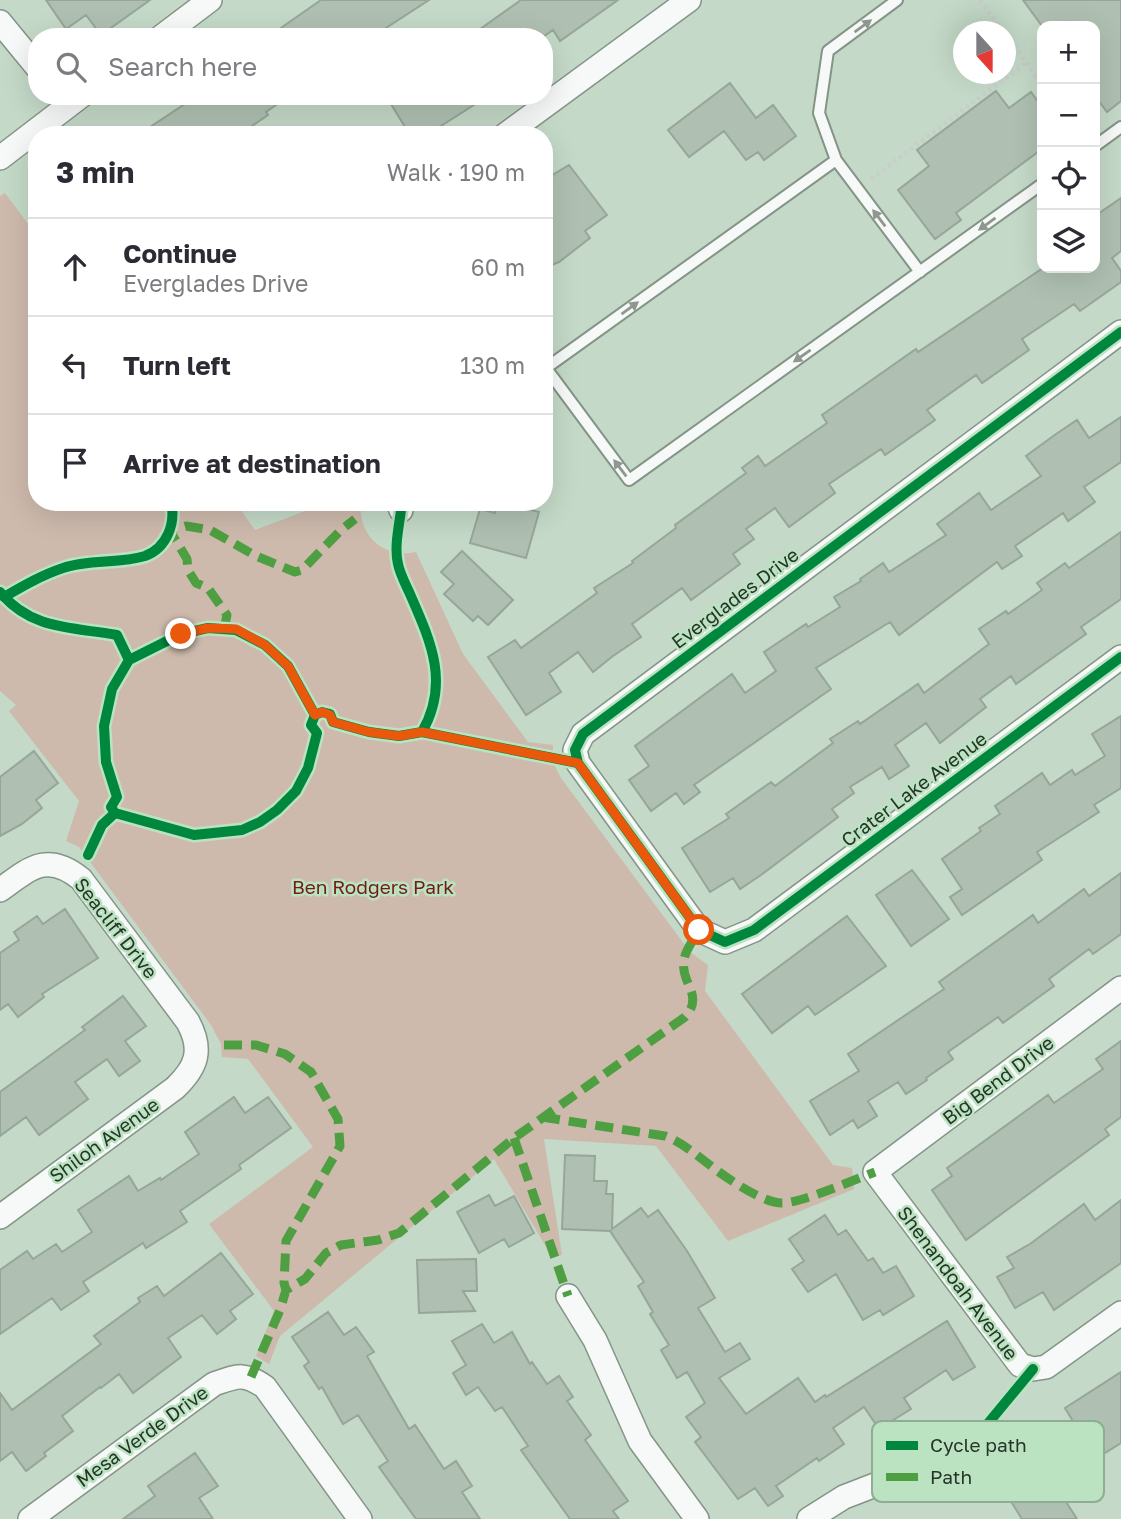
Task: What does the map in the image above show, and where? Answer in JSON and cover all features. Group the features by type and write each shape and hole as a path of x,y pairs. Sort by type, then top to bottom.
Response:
{"street":[{"path":"173,28 210,0"},
{"path":"553,100 689,0"},
{"path":"0,22 28,56"},
{"path":"38,126 63,105"},
{"path":"517,126 546,105"},
{"path":"0,158 28,134"},
{"name":"Everglades Drive","path":"724,942 699,930 578,763 575,750 583,734 1121,332"},
{"name":"Crater Lake Avenue","path":"724,942 754,930 1121,657"},
{"name":"Seacliff Drive","path":"0,890 35,866 52,865 73,872 86,885 188,1022 194,1033 197,1054"},
{"name":"Big Bend Drive","path":"875,1172 1121,988"},
{"name":"Shiloh Avenue","path":"0,1217 175,1088 188,1076 197,1054"},
{"name":"Shenandoah Avenue","path":"875,1172 1020,1365 1033,1369 1046,1367 1121,1313"},
{"path":"568,1296 595,1340 640,1441 697,1519"},
{"name":"Mesa Verde Drive","path":"30,1519 214,1384 237,1377 251,1377 265,1387 360,1519"},
{"path":"809,1519 844,1497 872,1486"}],"lane":[{"path":"897,0 828,51 819,113 836,160 920,272"},
{"path":"1100,142 1121,127"},
{"path":"553,363 836,160"},
{"path":"553,377 629,480 1037,188"}],"path":[{"path":"980,0 995,21"},
{"path":"1016,49 1037,76"},
{"path":"871,179 1026,63"}],"green space":[{"name":"Ben Rodgers Park","path":"5,193 28,224 28,511 241,511 255,530 305,511 361,511 363,525 368,534 383,548 393,552 416,552 463,654 528,742 553,745 553,763 561,778 690,952 708,965 705,991 833,1165 852,1168 854,1189 728,1241 656,1146 544,1139 562,1255 552,1257 494,1159 280,1336 269,1364 256,1356 274,1311 209,1224 313,1147 248,1059 222,1057 221,1044 211,1025 79,847 66,841 79,801 9,711 16,705 0,691 0,196"}],"building":[{"path":"46,0 150,0 111,28 96,28 86,15 65,28"},
{"path":"321,0 429,0 386,28 281,28"},
{"path":"521,0 618,0 560,41 553,28 482,28"},
{"path":"1023,0 1121,0 1121,101 1107,112 1100,103 1100,21 1038,21"},
{"path":"730,83 756,118 773,105 796,136 764,160 758,152 746,160 724,131 689,157 668,130"},
{"path":"996,91 1009,108 1031,92 1037,100 1037,153 956,213 961,220 935,239 898,190 929,166 917,150"},
{"path":"183,105 276,105 266,112 268,115 252,126 152,126"},
{"path":"392,105 474,105 441,126 404,126"},
{"path":"569,165 607,215 585,231 590,238 553,264 553,175"},
{"path":"1121,198 1121,251 1112,258 1121,271 1121,282 1080,311 1074,304 1022,339 1029,350 982,383 976,375 927,410 935,420 885,455 881,449 829,484 835,493 789,527 775,508 746,529 754,539 733,554 740,564 691,600 682,588 632,624 641,637 593,672 578,652 549,673 561,692 526,715 488,657 515,640 521,648 597,593 594,588 633,563 632,561 676,528 675,525 746,473 742,468 758,456 765,466 827,423 822,415 916,349 918,352 1037,272 1100,273 1100,213"},
{"path":"1121,417 1121,462 1084,487 1095,502 1068,521 1063,513 1015,546 1022,556 1002,569 997,562 899,635 890,622 816,668 831,689 694,785 700,792 684,804 676,793 651,811 629,780 649,766 635,746 732,674 745,693 776,671 764,652 806,624 808,627 840,607 834,597 861,581 860,579 883,563 889,572 946,535 937,524 979,493 991,510 1041,476 1026,456 1056,434 1077,420 1089,438"},
{"path":"479,511 539,512 526,558 470,543"},
{"path":"1121,532 1121,599 1081,627 1086,634 1016,684 1011,676 980,699 986,707 940,743 926,723 895,745 909,766 889,779 882,767 850,787 854,793 832,809 838,817 761,875 740,889 733,878 710,892 682,848 729,818 726,814 771,782 775,786 833,743 830,739 858,721 860,724 918,684 924,693 989,644 979,629 1006,611 1008,614 1042,590 1037,583 1065,563 1069,568"},
{"path":"462,551 513,600 488,625 478,616 473,621 444,594 454,584 441,572"},
{"path":"1121,716 1121,788 1094,805 1099,812 1037,852 1042,860 962,915 950,897 962,889 942,859 1000,814 995,806 1042,773 1050,785 1072,770 1075,775 1105,756 1092,734"},
{"path":"34,751 58,783 36,800 42,808 22,824 0,836 0,777"},
{"path":"912,870 949,919 911,946 876,895"},
{"path":"1121,873 1121,934 1093,954 1089,949 1049,979 1054,986 1003,1023 998,1017 948,1052 953,1059 906,1094 898,1082 868,1101 877,1116 858,1128 853,1120 830,1135 810,1101 859,1071 848,1054 944,989 939,982 1033,915 1038,923 1084,889 1089,896"},
{"path":"65,909 98,958 42,994 44,997 18,1017 8,1004 0,1010 0,953 19,940 14,932 37,916 43,924"},
{"path":"847,916 886,966 815,1015 808,1006 772,1033 742,994"},
{"path":"123,996 146,1026 125,1041 140,1061 119,1076 107,1059 75,1082 88,1099 39,1135 26,1117 0,1136 0,1092 85,1030 82,1027"},
{"path":"1121,1041 1121,1117 1105,1129 1109,1135 966,1240 932,1190 952,1176 947,1168 1048,1095 1054,1103 1103,1069 1096,1059"},
{"path":"234,1097 245,1113 268,1097 291,1128 239,1165 241,1169 180,1211 187,1222 146,1248 143,1243 83,1282 89,1291 61,1310 52,1298 0,1334 0,1270 27,1251 33,1259 56,1244 62,1252 92,1232 78,1210 129,1176 138,1191 160,1178 161,1180 199,1154 185,1132"},
{"path":"565,1155 595,1156 594,1181 607,1181 606,1194 613,1194 612,1229 641,1208 648,1217 658,1210 715,1298 698,1308 725,1352 740,1343 750,1359 719,1378 746,1414 798,1378 815,1402 825,1395 826,1397 947,1321 975,1367 953,1380 946,1370 904,1398 911,1409 892,1421 874,1421 864,1407 833,1428 844,1444 819,1461 817,1458 776,1486 783,1496 768,1506 755,1488 738,1499 695,1442 701,1437 686,1417 705,1403 687,1372 677,1378 661,1350 669,1345 650,1314 653,1312 638,1286 644,1282 610,1231 562,1229"},
{"path":"489,1195 495,1206 514,1196 534,1233 509,1247 504,1239 479,1253 457,1212"},
{"path":"1121,1200 1121,1263 1054,1310 1043,1292 1015,1308 997,1277 1014,1268 1007,1257 1030,1244 1084,1204 1095,1220"},
{"path":"825,1215 838,1235 846,1230 868,1261 873,1258 883,1273 896,1266 914,1296 883,1315 880,1310 863,1320 836,1274 808,1292 792,1269 804,1261 789,1239"},
{"path":"221,1253 253,1294 230,1311 236,1319 217,1334 202,1315 168,1338 181,1357 133,1393 119,1374 100,1387 62,1416 73,1431 26,1471 12,1452 0,1461 0,1393 12,1410 101,1344 94,1336 140,1302 138,1298 157,1286 164,1296"},
{"path":"476,1259 477,1291 463,1291 475,1311 419,1313 417,1260"},
{"path":"328,1312 344,1335 356,1327 374,1352 367,1356 409,1429 415,1425 444,1469 456,1461 472,1486 462,1492 480,1519 416,1519 379,1467 388,1461 358,1415 343,1424 322,1387 319,1389 304,1366 309,1362 292,1337"},
{"path":"482,1324 494,1343 512,1332 530,1364 532,1362 547,1384 559,1376 573,1397 567,1401 591,1435 585,1440 628,1501 613,1511 619,1519 570,1519 521,1450 528,1446 502,1407 495,1411 478,1387 466,1395 453,1373 466,1365 452,1341"},
{"path":"1121,1372 1121,1443 1104,1454 1104,1421 1073,1421 1065,1408"},
{"path":"195,1453 218,1486 199,1498 213,1519 123,1519 155,1496 148,1486"},
{"path":"1066,1502 1077,1519 1022,1519 1012,1503"}],"marked path":[{"path":"224,629 227,615 208,588 196,583 188,570 187,559 170,531 186,526 210,530 256,556 295,572 302,570 355,519"},
{"path":"251,1377 286,1290 305,1279 326,1253 341,1245 378,1240 399,1233 514,1138 685,1017 693,1002 685,976 684,960 699,930"},
{"path":"224,1045 256,1045 285,1054 311,1072 338,1119 340,1146 286,1241 286,1290"},
{"path":"542,1117 665,1136 686,1147 740,1186 775,1202 802,1199 875,1172"},
{"path":"514,1138 568,1296"}],"cycle path":[{"path":"1121,332 583,734 575,750 578,763 699,930 725,942 754,930 1121,657"},
{"path":"4,597 63,568 83,563 125,560 153,552 168,534 172,511"},
{"path":"401,511 398,564 425,629 436,679 435,697 422,732"},
{"path":"0,592 25,614 39,620 68,628 117,635 129,660"},
{"path":"88,855 102,825 115,813 111,807 117,797 106,762 104,726 112,689 129,660 181,634 208,628 236,630 265,645 288,666 315,715 322,712 330,714 333,722 369,732 399,736 422,732 578,763"},
{"path":"115,813 194,835 242,830 260,822 296,791 308,768 317,733 311,725 315,715"},
{"path":"990,1421 1033,1369"}],"route":[{"path":"181,634 208,628 236,629 265,645 288,666 315,715 322,712 330,715 333,722 369,732 399,736 422,732 578,763 699,930"}]}
